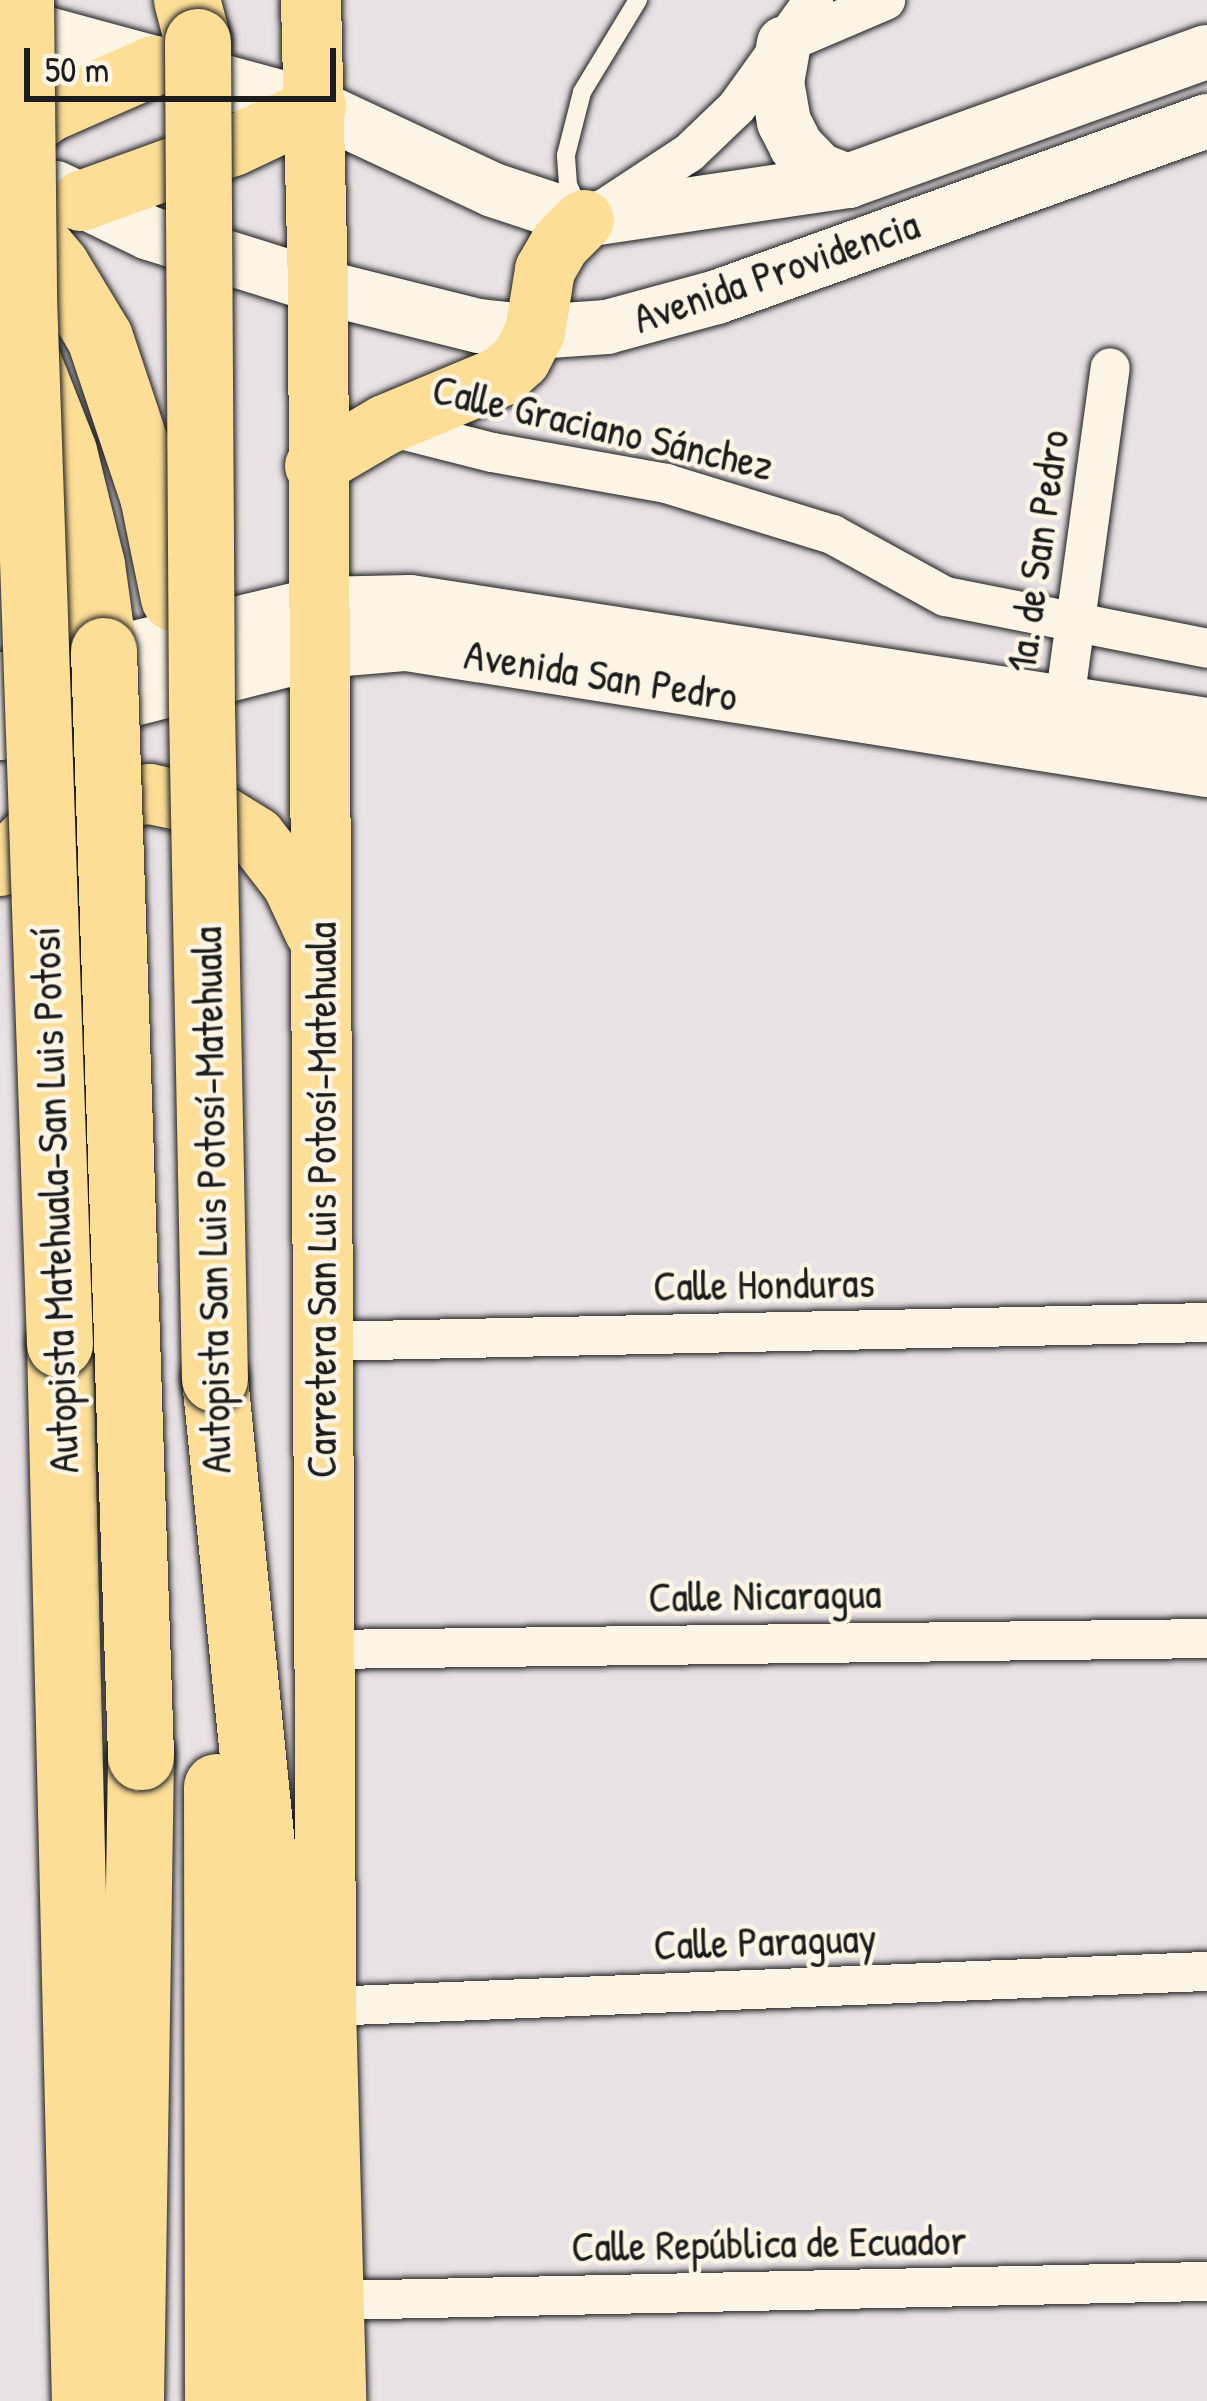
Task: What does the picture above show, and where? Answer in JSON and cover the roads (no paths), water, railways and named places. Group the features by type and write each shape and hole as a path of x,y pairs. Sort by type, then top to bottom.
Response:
{"highway":[{"name":"Autopista Matehuala-San Luis Potosí","path":"21,0 12,309 71,1716 107,2082 85,2401"},
{"name":"Autopista San Luis Potosí-Matehuala","path":"184,27 215,1379 218,2401"},
{"path":"0,180 12,309"},
{"path":"0,199 57,267 107,357 153,496 202,710"},
{"path":"215,1379 272,1955 276,2053 327,2397"},
{"path":"107,2082 131,2401"}],"main road":[{"name":"Carretera San Luis Potosí-Matehuala","path":"311,0 318,286 318,938 326,2006 333,2300 327,2397"},
{"path":"0,148 184,27"},
{"path":"81,201 213,154 316,107"},
{"path":"316,466 386,425 502,376 521,358 535,332 545,271 560,244 584,220"},
{"path":"0,866 40,826 92,801 150,794 206,806 256,837 292,883 318,938"}],"street":[{"path":"584,220 689,152 736,106 798,22 885,0"},
{"name":"Avenida Providencia","path":"0,21 184,27 316,107 493,190 584,220 728,203 848,181 1207,52"},
{"path":"798,22 777,82 784,122 796,146 819,170 848,181"},
{"name":"Avenida Providencia","path":"0,158 149,233 318,286 479,326 535,332 607,327 717,297 1207,121"},
{"path":"999,126 1022,185"},
{"name":"1a. de San Pedro","path":"1061,725 1110,367"},
{"name":"Calle Graciano Sánchez","path":"386,425 492,452 666,483 832,534 945,596 1207,648"},
{"name":"Avenida San Pedro","path":"0,733 320,628"},
{"name":"Avenida San Pedro","path":"0,680 320,628 407,644 1061,725 1207,725"},
{"name":"Avenida San Pedro","path":"1061,725 1207,770"},
{"name":"Calle Honduras","path":"322,1341 1207,1322"},
{"name":"Calle Nicaragua","path":"325,1649 1207,1638"},
{"name":"Calle Paraguay","path":"326,2006 1207,1971"},
{"name":"Calle República de Ecuador","path":"333,2300 1207,2282"}],"lane":[{"path":"584,220 568,185 566,155 582,92 638,0"}]}
